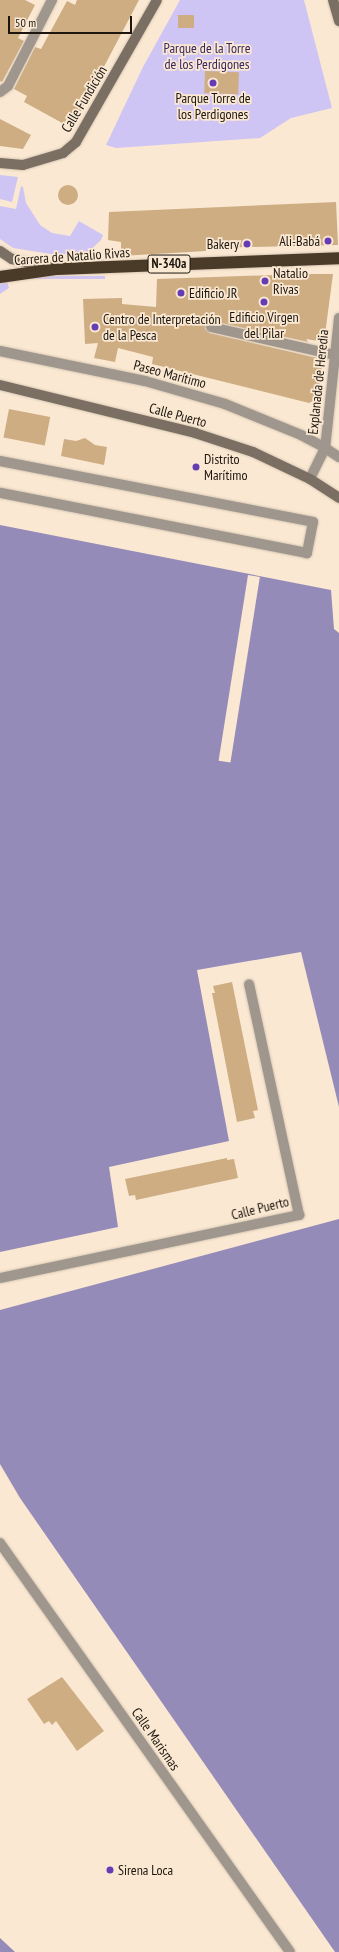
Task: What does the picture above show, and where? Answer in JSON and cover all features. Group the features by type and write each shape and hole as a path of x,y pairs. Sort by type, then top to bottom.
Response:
{"highway":[{"name":"Carrera de Natalio Rivas","path":"0,277 56,269 339,258"}],"street":[{"path":"0,92 8,86 52,0"},
{"name":"Calle Fundición","path":"0,163 24,165 63,153 76,142 157,0"},
{"path":"333,0 339,21"},
{"path":"0,251 12,259 56,269"},
{"name":"Explanada de Heredia","path":"325,448 336,373 335,355 339,318"},
{"path":"211,327 335,355"},
{"name":"Paseo Marítimo","path":"0,351 145,381 225,404 301,435 339,457"},
{"name":"Calle Puerto","path":"0,385 195,433 253,452 310,479 339,498"},
{"path":"325,448 310,479 339,489"},
{"path":"0,461 313,522 307,552 0,493"},
{"name":"Calle Puerto","path":"0,1278 298,1215 249,984"},
{"name":"Calle Marismas","path":"0,1543 290,1952"}],"green space":[{"name":"Parque de la Torre de los Perdigones","path":"180,0 304,0 332,108 291,118 260,138 116,148 106,145 143,67"},
{"path":"0,175 18,177 12,202 0,199"},
{"path":"21,186 23,187 26,203 40,225 52,233 70,236 79,221 103,235 101,240 86,254 51,254 13,248 0,239 0,206 16,209"},
{"path":"19,276 105,276 105,279 19,279"},
{"path":"7,281 9,288 0,294 0,283"}],"shaded area":[{"path":"0,525 331,590 334,629 339,633 339,1107 301,952 197,970 229,1141 109,1167 118,1227 0,1252"},
{"path":"339,1219 339,1952 335,1952 20,1498 0,1464 0,1310"},
{"path":"0,1938 15,1952 0,1952"}],"pier":[{"path":"248,575 260,577 230,763 219,761"}],"building":[{"path":"0,0 25,0 35,5 18,38 24,41 2,82 0,81"},
{"path":"77,0 139,0 76,120 68,116 64,124 24,102 27,96 14,89 35,47 41,49 67,1 75,5"},
{"path":"178,15 194,15 194,28 178,28"},
{"path":"205,71 239,72 238,94 204,93"},
{"path":"0,119 31,135 23,149 0,146"},
{"path":"64,185 72,185 78,191 78,199 72,205 64,205 58,199 58,191"},
{"path":"336,202 338,245 206,248 206,251 121,256 121,242 108,240 109,212"},
{"path":"333,274 324,342 306,339 308,342 212,321 207,322 205,329 210,333 317,358 322,366 317,399 309,403 152,364 153,357 118,348 115,362 94,358 98,343 85,344 83,299 122,298 122,304 156,307 157,279"},
{"path":"9,409 50,417 45,445 3,437"},
{"path":"85,438 95,445 107,447 104,465 61,456 64,439 76,441"},
{"path":"232,982 258,1110 253,1111 255,1118 237,1122 212,993 215,993 213,986"},
{"path":"227,1158 227,1160 234,1159 238,1178 136,1200 135,1195 129,1196 125,1179"},
{"path":"62,1677 104,1731 77,1751 56,1721 52,1725 49,1721 44,1724 27,1699"}],"place":[{"name":"Parque Torre de los Perdigones","path":"213,83"},
{"name":"Ali-Babá","path":"328,241"},
{"name":"Bakery","path":"247,244"},
{"name":"Natalio Rivas","path":"265,281"},
{"name":"Edificio JR","path":"181,293"},
{"name":"Edificio Virgen del Pilar","path":"264,302"},
{"name":"Centro de Interpretación de la Pesca","path":"95,327"},
{"name":"Distrito Marítimo","path":"196,467"},
{"name":"Sirena Loca","path":"110,1870"}]}
